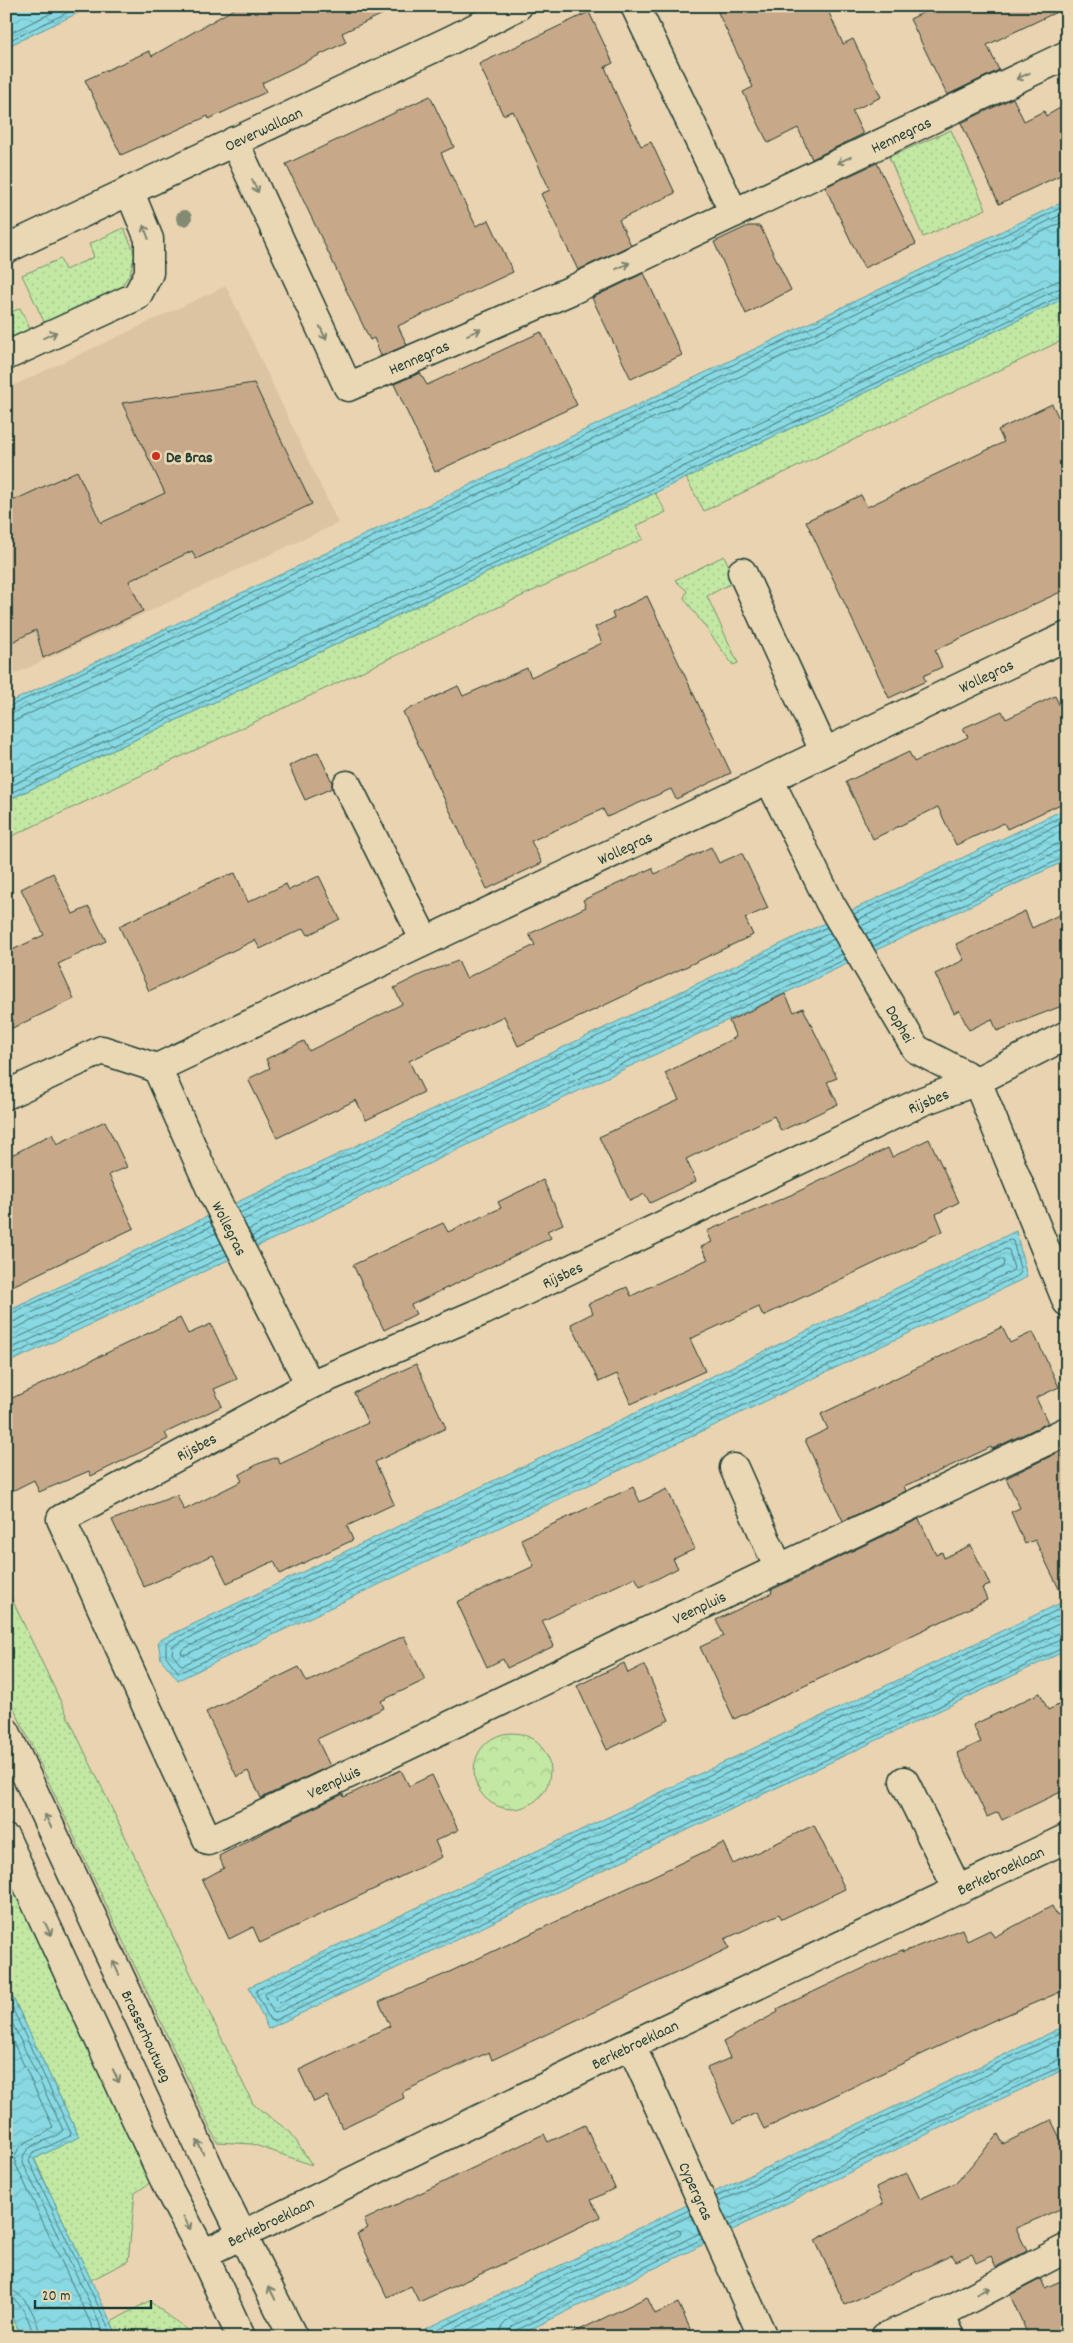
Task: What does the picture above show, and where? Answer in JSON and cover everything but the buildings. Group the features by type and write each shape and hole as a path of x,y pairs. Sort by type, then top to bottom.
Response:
{"street":[{"name":"Oeverwallaan","path":"6,249 518,6"},
{"path":"635,6 734,212"},
{"name":"Hennegras","path":"234,141 348,387 572,290 1067,55"},
{"path":"6,356 137,296 149,273 149,239 129,190"},
{"path":"742,572 824,751"},
{"name":"Wollegras","path":"310,1385 213,1194 157,1068 770,779 824,751 1067,636"},
{"name":"Dophei","path":"770,779 830,903 916,1049 977,1081"},
{"path":"347,786 425,941"},
{"name":"Rijsbes","path":"61,1519 310,1385 483,1311 923,1101 977,1081 1067,1035"},
{"path":"6,1094 102,1050 157,1068"},
{"path":"977,1081 1067,1302"},
{"name":"Veenpluis","path":"61,1519 208,1841 1067,1430"},
{"path":"734,1468 779,1569"},
{"name":"Brasserhoutweg","path":"6,1732 208,2165 293,2337"},
{"path":"904,1781 957,1888"},
{"name":"Berkebroeklaan","path":"203,2254 957,1888 1067,1838"},
{"path":"6,1839 169,2190 203,2254 241,2337"},
{"name":"Cypergras","path":"631,2045 763,2337"},
{"path":"885,2337 945,2325 1067,2248"}],"shaded area":[{"name":"De Bras","path":"226,286 338,523 6,678 6,389"}],"green space":[{"path":"951,130 986,209 923,237 889,157"},
{"path":"124,228 135,254 130,274 116,294 47,328 22,275 60,259 65,270 94,257 89,244"},
{"path":"1067,297 1067,338 704,511 686,478"},
{"path":"20,308 33,335 6,347 6,315"},
{"path":"655,493 666,512 636,526 643,539 6,839 6,801"},
{"path":"724,556 732,572 727,575 732,583 707,596 738,663 733,665 684,598 687,591 675,580"},
{"path":"6,1587 253,2104 291,2133 312,2165 252,2144 217,2142 6,1691"},
{"path":"512,1733 527,1736 539,1744 547,1756 550,1771 547,1786 539,1798 527,1806 512,1809 497,1806 485,1798 477,1786 474,1771 477,1756 485,1744 497,1736"},
{"path":"6,1866 154,2180 135,2193 128,2261 91,2280 34,2158 79,2137 6,1983"},
{"path":"149,2301 197,2337 118,2337 111,2322"},
{"path":"6,2303 22,2337 6,2337"}],"water":[{"path":"6,6 93,6 6,47"},
{"path":"1067,200 1067,297 6,801 6,704"},
{"path":"1067,808 1067,860 601,1080 305,1224 6,1364 6,1312"},
{"path":"1016,1231 1027,1277 178,1680 161,1659 158,1641"},
{"path":"1067,1600 1067,1650 268,2029 249,1987"},
{"path":"6,1983 79,2137 34,2159 118,2337 22,2337 6,2303"},
{"path":"1067,2025 1067,2068 954,2121 515,2337 413,2335"}],"place":[{"name":"De Bras","path":"156,456"}]}
